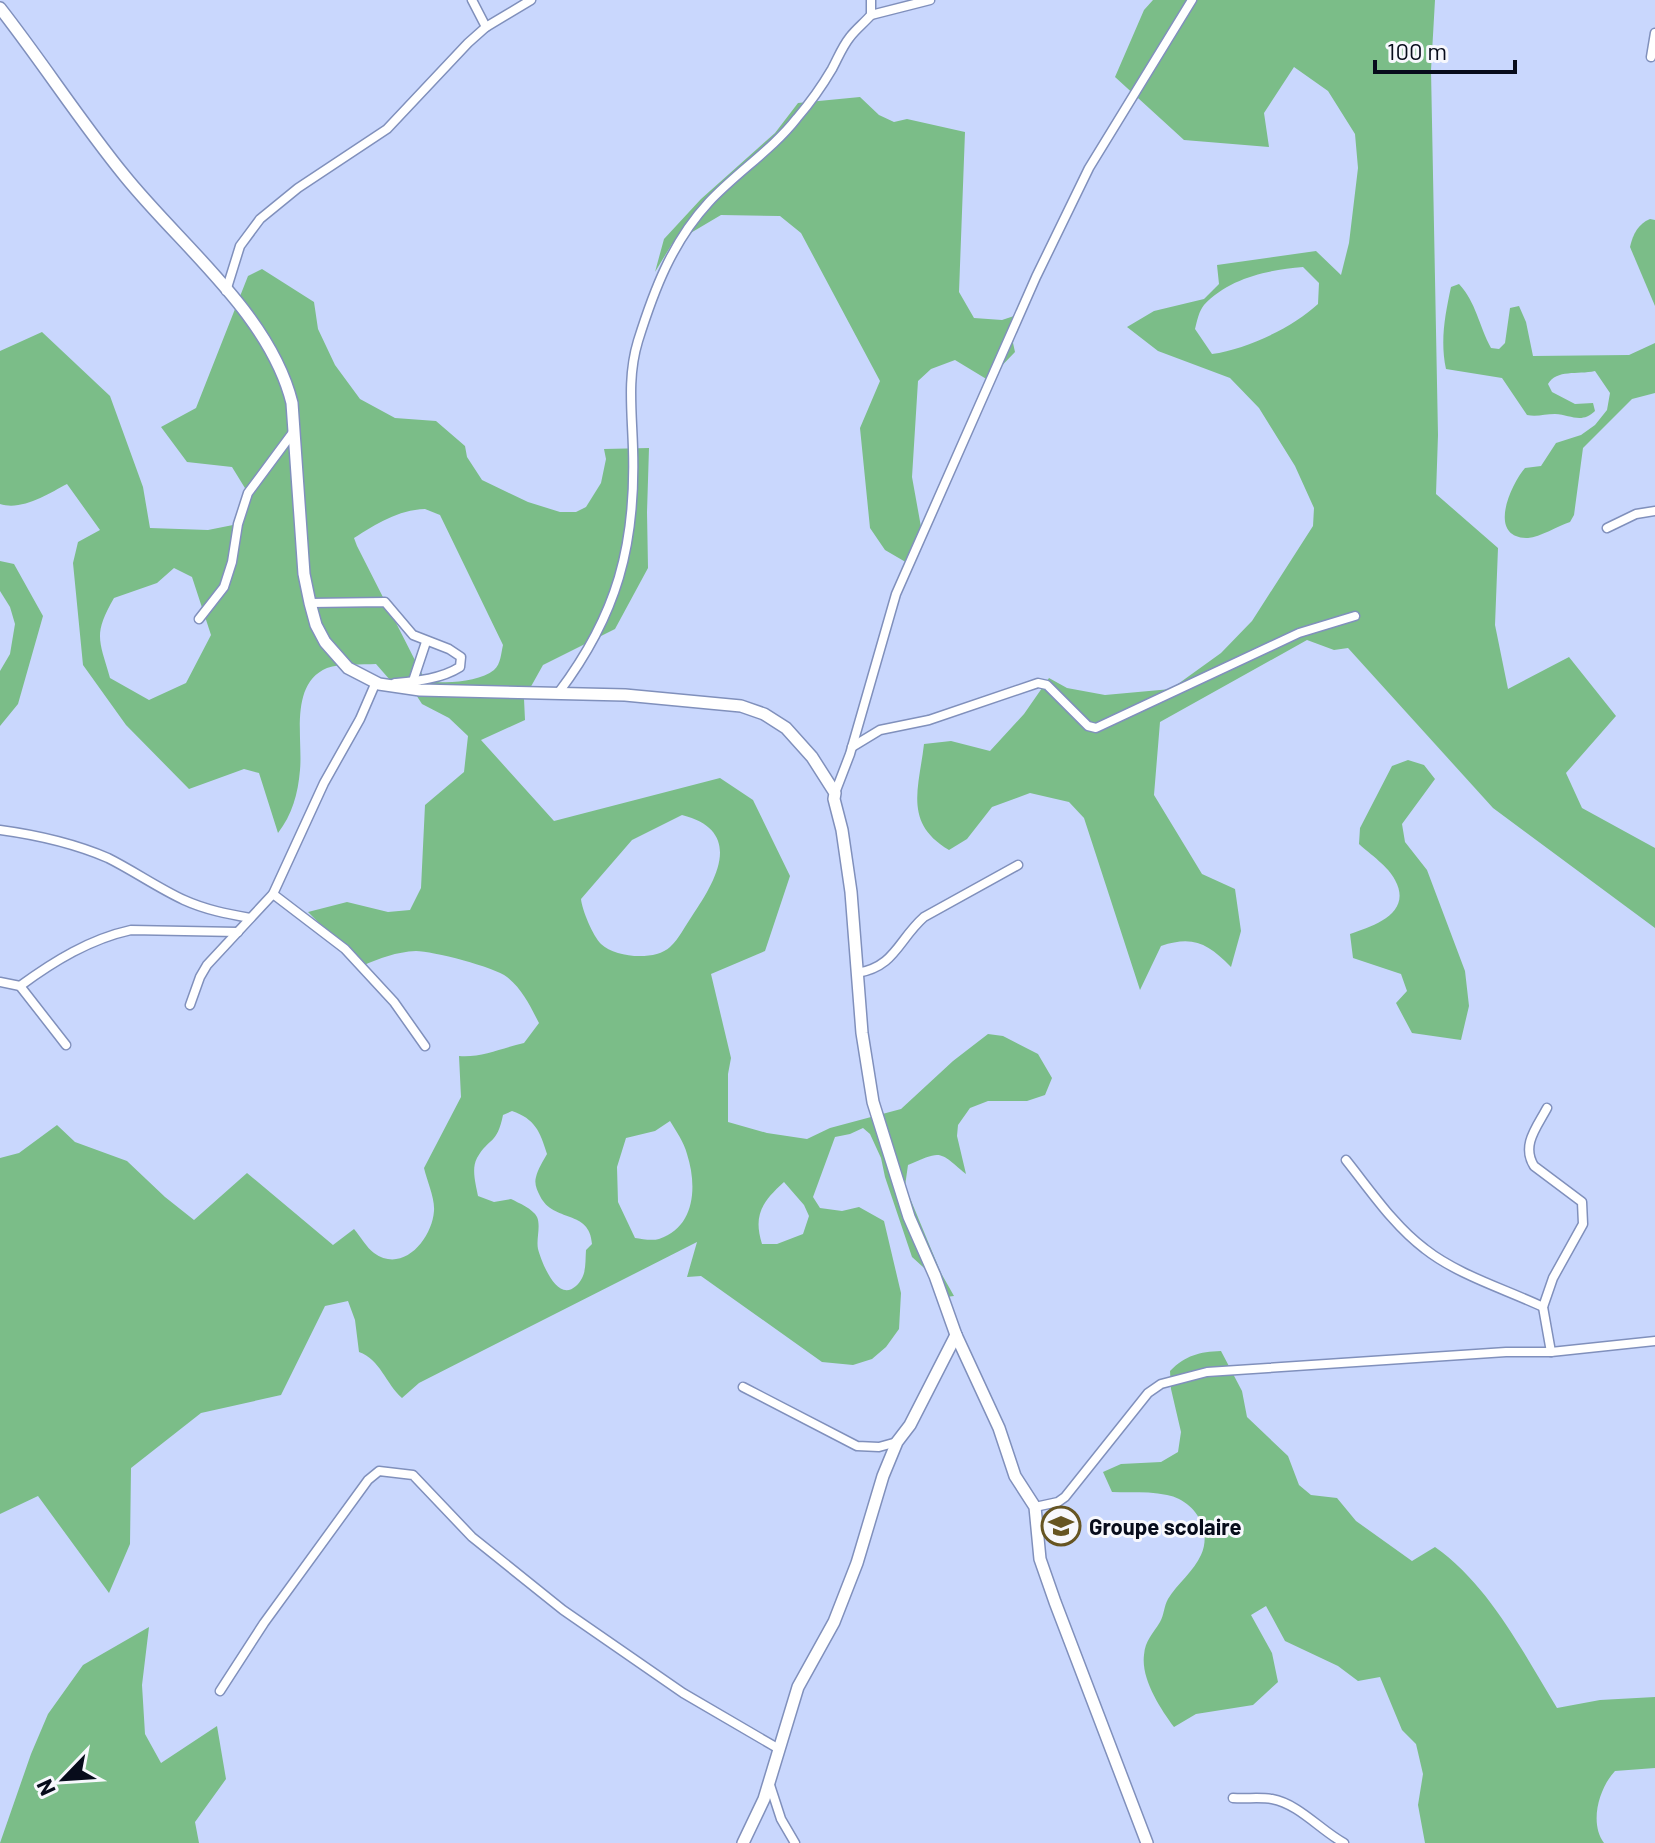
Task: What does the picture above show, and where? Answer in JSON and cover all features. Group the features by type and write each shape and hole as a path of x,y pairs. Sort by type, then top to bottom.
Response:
{"main road":[{"path":"0,8 122,173 259,329 275,356 287,380 295,429 304,574 316,625 335,656 348,668 377,683 420,690 625,695 741,706 764,714 786,728 835,793 851,892 862,1033 873,1102 909,1217 956,1335 999,1428 1015,1476 1035,1507 1040,1559 1147,1843"},
{"path":"743,1843 764,1799 798,1687 834,1622 857,1563 883,1476 897,1442 910,1425 956,1335"}],"street":[{"path":"472,0 486,27"},
{"path":"226,291 240,246 260,219 298,188 387,129 486,27 531,0"},
{"path":"871,0 871,15"},
{"path":"559,692 599,629 628,549 633,510 632,371 637,343 659,280 689,227 710,201 796,120 831,70 848,38 871,15 930,0"},
{"path":"835,793 852,747 896,594 1036,277 1089,168 1192,0"},
{"path":"1651,57 1655,33"},
{"path":"199,619 224,587 248,493 295,429"},
{"path":"1607,528 1636,514 1655,511"},
{"path":"190,1005 207,965 273,894 324,783 377,683 413,681 454,671 462,663 457,653 413,635 385,602 310,603"},
{"path":"852,747 880,730 929,720 1038,683 1047,685 1088,726 1096,728 1299,633 1355,616"},
{"path":"413,681 426,642"},
{"path":"0,830 75,845 210,911 250,918"},
{"path":"857,973 875,970 890,958 924,917 1018,865"},
{"path":"273,894 345,949 394,1002 425,1046"},
{"path":"20,986 72,952 116,933 143,929 238,932"},
{"path":"0,982 20,986 66,1045"},
{"path":"1547,1108 1527,1148 1529,1158 1534,1166 1582,1202 1584,1214 1583,1224 1553,1278 1543,1307 1551,1352"},
{"path":"1346,1160 1387,1210 1424,1248 1455,1269 1543,1307"},
{"path":"1035,1507 1058,1502 1065,1497 1148,1393 1161,1384 1183,1377 1207,1372 1506,1352 1551,1352 1655,1341"},
{"path":"743,1387 857,1446 879,1447 897,1442"},
{"path":"220,1691 264,1623 368,1480 379,1471 413,1475 480,1545 563,1610 683,1693 779,1749"},
{"path":"769,1778 781,1819 795,1843"},
{"path":"1233,1798 1272,1799 1294,1807 1327,1834 1344,1843"}],"green space":[{"path":"1153,0 1435,0 1431,70 1438,435 1436,494 1498,548 1495,625 1508,689 1569,657 1616,716 1566,773 1582,808 1655,848 1655,928 1493,808 1348,648 1334,650 1307,640 1160,722 1154,795 1202,874 1235,889 1241,931 1231,967 1215,952 1200,944 1183,941 1161,946 1140,990 1084,818 1069,802 1030,793 992,807 967,839 949,850 925,828 917,803 924,744 951,741 990,751 1024,714 1049,678 1067,688 1105,695 1171,689 1221,653 1252,621 1313,526 1314,508 1295,466 1259,408 1230,378 1158,351 1127,327 1154,311 1204,299 1219,284 1217,265 1316,251 1341,275 1349,243 1358,168 1355,134 1328,91 1294,67 1264,113 1269,147 1184,140 1115,77 1144,10","holes":["1303,267 1319,283 1318,304 1282,329 1254,342 1212,354 1195,329 1204,305 1225,288 1250,277"]},
{"path":"860,97 879,115 894,122 907,119 965,132 959,292 974,318 1002,320 1017,315 1013,343 1015,352 988,380 955,360 931,369 918,381 912,477 923,538 909,564 885,550 870,528 860,428 880,381 801,233 780,216 721,215 672,244 655,272 664,239 701,199 775,133 798,103"},
{"path":"1650,219 1655,220 1655,306 1630,247 1637,230"},
{"path":"262,269 314,302 318,329 335,365 360,399 395,418 436,421 465,446 467,457 482,480 528,502 560,512 576,512 586,507 601,483 606,459 604,449 649,448 648,568 615,629 543,665 524,699 525,720 481,740 554,821 720,778 753,800 790,876 765,951 711,974 731,1058 728,1122 767,1133 807,1139 830,1128 901,1109 953,1061 988,1034 1003,1036 1038,1054 1052,1078 1045,1095 1027,1101 988,1101 970,1108 958,1125 957,1136 966,1174 940,1155 908,1165 905,1186 941,1273 954,1296 946,1297 933,1276 912,1257 881,1158 870,1134 863,1128 835,1137 813,1197 820,1208 842,1211 859,1207 884,1221 901,1293 899,1329 872,1359 853,1365 822,1362 701,1276 687,1277 697,1242 419,1383 402,1398 378,1366 359,1352 355,1320 348,1301 325,1306 281,1395 201,1413 131,1468 130,1544 109,1593 38,1496 0,1514 0,1158 19,1153 57,1125 75,1142 127,1161 194,1220 247,1173 333,1245 354,1229 374,1253 395,1259 405,1256 422,1242 432,1222 433,1201 424,1168 461,1097 459,1056 483,1054 524,1043 539,1023 522,993 500,973 463,960 416,951 388,956 362,966 308,912 347,902 388,912 410,910 421,888 425,805 464,772 468,736 449,718 422,704 411,687 390,680 376,664 332,666 315,676 307,686 300,713 298,787 291,811 278,833 259,773 244,769 189,789 126,725 83,665 73,563 78,542 100,530 67,484 26,503 0,504 0,351 42,332 110,396 143,487 150,528 208,530 238,524 248,493 232,467 187,462 161,427 196,408 248,276","holes":["425,509 440,515 503,645 498,665 487,674 461,681 425,680 357,546 354,538 406,512","174,568 192,577 211,635 186,683 149,700 110,678 100,637 103,621 114,598 157,583","682,815 702,822 714,833 720,858 716,873 679,936 663,951 636,956 608,949 591,929 581,899 632,840","512,1111 536,1127 547,1154 535,1180 540,1196 553,1210 578,1221 590,1233 592,1244 586,1250 584,1274 580,1282 569,1290 551,1279 543,1263 538,1249 539,1224 535,1214 511,1199 494,1202 478,1196 475,1162 501,1125 503,1115","670,1121 675,1129 687,1154 692,1191 691,1204 680,1225 671,1233 650,1240 635,1238 618,1202 617,1167 626,1138 655,1131","784,1182 804,1205 809,1216 803,1234 777,1244 762,1244 759,1217 770,1196"]},
{"path":"1459,284 1473,306 1491,348 1499,349 1505,343 1510,308 1519,306 1526,322 1533,356 1629,355 1655,343 1655,393 1632,399 1583,448 1574,515 1570,522 1538,536 1515,536 1505,520 1509,497 1519,476 1525,468 1541,466 1556,443 1581,435 1595,425 1607,410 1610,393 1595,371 1562,374 1548,384 1552,392 1575,404 1593,403 1595,411 1581,418 1555,414 1527,415 1502,378 1446,369 1443,348 1445,318 1451,287"},
{"path":"0,561 14,564 43,616 18,704 0,726 0,671 10,654 15,624 10,607 0,591"},
{"path":"1408,760 1424,765 1435,779 1402,824 1405,842 1427,870 1465,971 1469,1006 1461,1040 1412,1033 1396,1003 1407,991 1401,974 1353,958 1350,934 1380,922 1395,909 1399,901 1399,891 1392,875 1359,844 1360,828 1392,766"},
{"path":"1221,1351 1242,1391 1247,1417 1288,1456 1299,1485 1311,1495 1337,1498 1356,1521 1412,1561 1435,1547 1455,1563 1504,1621 1557,1708 1600,1700 1655,1697 1655,1768 1615,1771 1609,1778 1597,1816 1597,1826 1604,1843 1425,1843 1418,1805 1423,1774 1416,1744 1402,1730 1380,1677 1358,1681 1338,1666 1285,1641 1266,1606 1251,1615 1272,1653 1278,1682 1253,1705 1196,1714 1174,1727 1148,1683 1145,1650 1168,1599 1201,1555 1205,1535 1203,1526 1193,1509 1177,1498 1153,1493 1112,1492 1103,1472 1121,1464 1161,1462 1178,1452 1181,1432 1170,1371 1193,1355"},
{"path":"149,1627 142,1685 145,1734 161,1763 217,1726 226,1779 195,1822 199,1843 0,1843 48,1714 83,1665"}],"place":[{"name":"Groupe scolaire","path":"1061,1526"}]}
